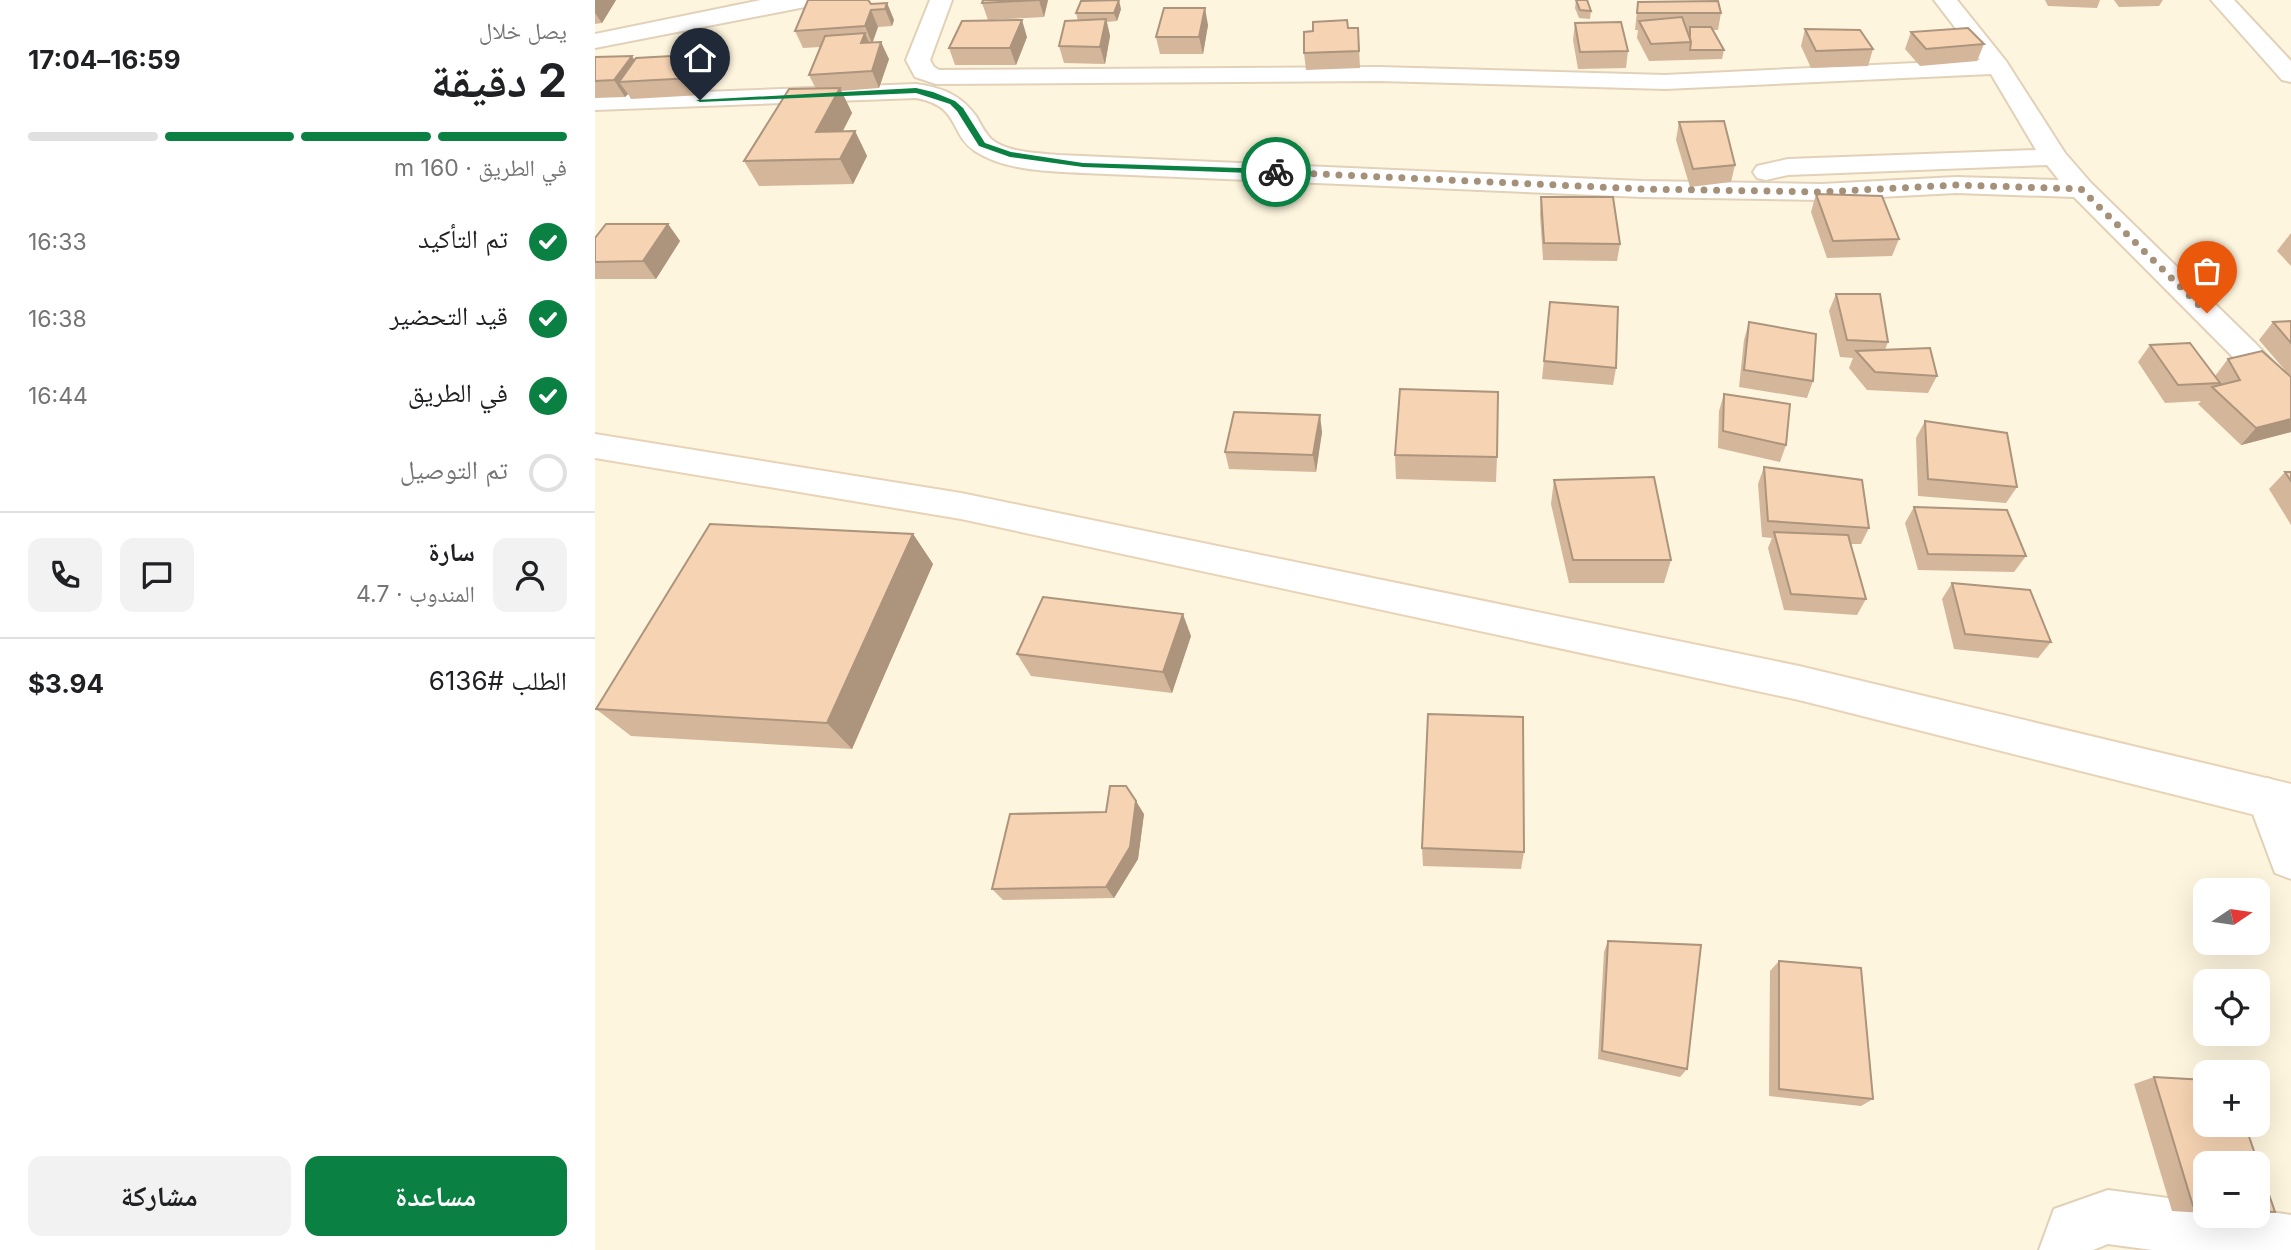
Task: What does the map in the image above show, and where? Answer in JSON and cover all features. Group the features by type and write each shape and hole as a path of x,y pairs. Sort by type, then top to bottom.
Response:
{"street":[{"path":"595,41 666,29 709,15 805,0"},
{"path":"941,0 918,60 924,72 936,77 1380,74 1665,82 1998,66"},
{"path":"1945,0 1998,66 2054,156 2081,189 2245,351 2291,402"},
{"path":"2222,0 2291,75"},
{"path":"595,103 916,91 930,93 953,103 960,109 977,139 990,149 1057,163 1749,191 1822,192 1931,185 2081,189"},
{"path":"1749,191 1760,175 1788,167 2054,156"},
{"path":"595,446 1001,514 1799,683 2279,801 2291,858"},
{"path":"2066,1250 2073,1228 2108,1217 2291,1242"}],"building":[{"path":"808,0 868,0 871,4 887,3 885,9 871,10 865,26 795,31"},
{"path":"983,0 1039,0 982,3"},
{"path":"1119,0 1114,13 1076,13 1081,1"},
{"path":"1576,0 1587,0 1591,11 1580,10"},
{"path":"1718,1 1721,13 1637,13 1638,2"},
{"path":"1164,8 1205,8 1199,37 1156,37"},
{"path":"1682,17 1691,42 1651,44 1639,21"},
{"path":"1106,19 1100,47 1059,46 1065,21"},
{"path":"1022,20 1010,48 949,48 962,21"},
{"path":"1347,20 1348,28 1358,28 1359,51 1304,53 1304,32 1313,31 1313,22"},
{"path":"1621,22 1628,51 1580,52 1575,23"},
{"path":"1690,27 1711,27 1724,50 1690,50"},
{"path":"1968,28 1984,44 1926,49 1911,32"},
{"path":"1805,29 1860,30 1873,49 1816,51"},
{"path":"865,33 861,43 881,42 872,71 809,75 825,36"},
{"path":"707,54 692,78 619,82 636,58"},
{"path":"632,56 614,80 595,81 595,57"},
{"path":"840,88 816,132 855,131 840,159 744,161 789,89"},
{"path":"1724,121 1735,165 1693,169 1679,122"},
{"path":"1816,194 1882,196 1899,239 1833,241"},
{"path":"1541,197 1613,197 1620,244 1544,243"},
{"path":"606,224 668,224 643,261 595,262 595,238"},
{"path":"1836,294 1880,294 1888,342 1847,340"},
{"path":"1550,302 1618,307 1616,368 1544,361"},
{"path":"2291,321 2291,343 2273,322"},
{"path":"1749,322 1816,334 1813,381 1744,370"},
{"path":"2190,343 2220,383 2178,385 2150,345"},
{"path":"1930,348 1937,376 1875,372 1856,351"},
{"path":"2262,351 2291,377 2291,419 2256,428 2212,387 2240,380 2228,359"},
{"path":"1400,389 1498,392 1497,457 1395,455"},
{"path":"1724,394 1790,404 1786,445 1723,431"},
{"path":"1234,412 1320,415 1313,455 1225,452"},
{"path":"1925,421 2007,433 2017,487 1928,479"},
{"path":"1764,467 1862,480 1869,528 1768,521"},
{"path":"1654,477 1671,560 1573,560 1554,480"},
{"path":"1914,507 2007,510 2026,556 1928,554"},
{"path":"710,524 913,534 827,723 596,709"},
{"path":"1774,532 1848,535 1866,599 1791,594"},
{"path":"1952,583 2030,590 2051,642 1965,634"},
{"path":"1043,597 1183,614 1163,672 1017,654"},
{"path":"1428,714 1523,717 1524,852 1422,848"},
{"path":"1110,786 1126,786 1136,801 1130,847 1106,887 992,889 1010,814 1106,812"},
{"path":"1608,941 1701,945 1687,1069 1602,1051"},
{"path":"1779,961 1861,968 1873,1099 1779,1089"},
{"path":"2154,1077 2193,1079 2193,1137 2249,1137 2254,1151 2193,1151 2193,1206"},
{"path":"2270,1198 2275,1212 2270,1212"}],"way so far":[{"path":"1276,172 1642,189 1822,192 1906,186 1980,185 2081,189 2207,313"}],"route":[{"path":"700,100 888,90 916,91 943,97 953,103 960,109 982,144 1010,155 1083,165 1276,172"}]}
